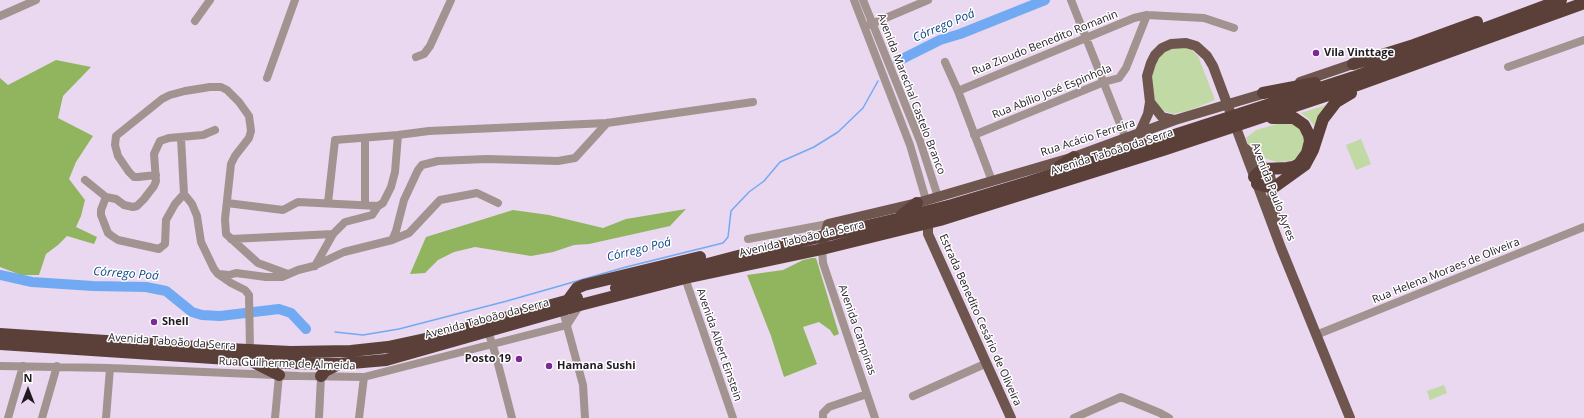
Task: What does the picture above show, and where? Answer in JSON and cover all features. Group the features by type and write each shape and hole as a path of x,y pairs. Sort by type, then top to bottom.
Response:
{"highway":[{"path":"1353,64 1414,45 1504,12 1550,0"},
{"name":"Avenida Taboão da Serra","path":"0,344 249,355 340,364 386,360 487,328 730,258 897,219 925,204 1029,182 1354,77 1561,0"},
{"name":"Avenida Taboão da Serra","path":"565,306 580,305 685,278 924,227 1376,78 1584,3"},
{"path":"1263,93 1331,79 1354,77"},
{"path":"1255,119 1278,117 1294,118 1304,125 1309,135 1310,141 1307,153 1299,164 1288,168 1266,168 1260,171 1256,181 1273,188 1300,169 1310,159 1323,119 1336,102 1376,78"},
{"path":"1029,182 1053,171 1074,157"},
{"path":"897,219 925,204"},
{"name":"Avenida Taboão da Serra","path":"0,334 206,347 249,355 291,352 351,351 388,347 487,328"},
{"path":"249,355 279,375"},
{"path":"321,376 325,370 340,364"}],"main road":[{"path":"1139,134 1147,119 1150,102 1147,76 1151,63 1159,51 1171,44 1186,43 1196,46 1210,60 1240,139"},
{"name":"Rua Acácio Ferreira","path":"938,197 1074,157 1174,120 1353,64"},
{"path":"1150,102 1162,117 1174,120"},
{"path":"1157,127 1158,113"},
{"name":"Avenida Paulo Ayres","path":"1240,139 1252,156 1266,168 1271,178 1273,188 1272,200 1275,215 1319,334"},
{"name":"Avenida Paulo Ayres","path":"1240,139 1281,248 1337,378 1356,418"},
{"name":"Estrada Benedito Cesário de Oliveira","path":"938,197 925,204 924,227 1011,418"},
{"path":"822,249 828,224 925,204"},
{"name":"Avenida Paulo Ayres","path":"1337,378 1350,418"}],"street":[{"path":"0,16 36,0"},
{"path":"195,21 210,0"},
{"path":"267,78 296,0"},
{"path":"416,57 424,54 430,46 451,0"},
{"name":"Avenida Marechal Castelo Branco","path":"854,0 868,25 898,100 920,141 938,197"},
{"name":"Avenida Marechal Castelo Branco","path":"863,0 868,25"},
{"path":"868,25 928,0"},
{"path":"1071,0 1126,139"},
{"name":"Rua Zioudo Benedito Romanin","path":"958,91 1134,18 1146,15 1204,18 1234,28"},
{"name":"Rua Abílio José Espinhola","path":"974,135 1104,82 1119,78 1126,68 1146,15"},
{"path":"1508,67 1584,40"},
{"path":"945,62 958,91 992,182"},
{"path":"156,175 134,177 118,156 115,145 116,136 162,99 170,95 185,91 221,87 230,92 249,116 251,131 249,138 231,164 225,225 226,234 258,263 288,274"},
{"name":"Avenida Marechal Castelo Branco","path":"898,100 925,204"},
{"path":"328,203 335,140 429,131 607,124 753,102"},
{"path":"392,240 396,231 404,200 418,170 422,165 438,161 487,158 558,161 575,158 607,124"},
{"path":"85,180 106,196 116,199 124,205 133,207 137,206 154,186 156,175 154,154 160,141 169,138 203,135 215,130"},
{"path":"314,266 333,234 345,222 372,215 378,206 383,203 393,181 395,172 398,135"},
{"path":"181,138 184,194 192,204 197,216 200,242 209,261 218,274 248,292 249,295 249,355"},
{"path":"365,138 365,206"},
{"path":"910,145 920,141"},
{"path":"218,274 229,275 236,273 277,278 282,277 314,266 344,252 392,240 409,232 440,200 478,193 498,203"},
{"path":"106,196 101,210 103,222 108,233 118,240 159,249 166,244 166,220 175,204 184,194"},
{"path":"227,203 283,210 298,202 378,206"},
{"path":"748,239 828,224"},
{"name":"Rua Helena Moraes de Oliveira","path":"1319,334 1584,227"},
{"path":"231,238 333,234"},
{"name":"Avenida Campinas","path":"822,249 823,263 875,418"},
{"name":"Avenida Albert Einstein","path":"685,278 733,418"},
{"path":"567,325 580,305"},
{"path":"565,306 567,325 582,385 585,418"},
{"name":"Rua Guilherme de Almeida","path":"0,366 57,366 364,377 567,325"},
{"path":"487,328 512,418"},
{"path":"913,396 987,363"},
{"path":"8,418 22,366"},
{"path":"42,418 57,366"},
{"path":"106,418 110,368"},
{"path":"275,418 279,375"},
{"path":"319,418 321,376"},
{"path":"359,418 364,377"},
{"path":"824,418 823,412 829,407 867,394"},
{"path":"1074,418 1121,397 1160,413 1168,418"}],"green space":[{"path":"1183,47 1192,50 1198,56 1215,100 1190,110 1173,114 1164,111 1157,104 1152,93 1152,76 1157,59 1165,50"},
{"path":"56,60 91,67 63,96 58,118 93,136 76,162 69,179 85,200 81,216 76,227 97,237 94,244 67,236 46,254 39,275 21,275 0,267 0,78 8,85"},
{"path":"1329,104 1316,128 1309,119 1301,113"},
{"path":"1284,122 1292,123 1302,130 1306,149 1295,159 1277,162 1267,159 1260,155 1248,143 1246,138 1256,130"},
{"path":"1361,139 1371,164 1356,170 1346,145"},
{"path":"686,209 670,226 589,244 574,245 553,252 531,256 475,247 454,252 438,260 425,273 410,274 426,237 513,210 549,215 603,228 626,219"},
{"path":"816,258 839,334 834,336 830,330 819,322 803,327 817,364 784,377 771,336 747,275 783,270 803,260"},
{"path":"1444,385 1447,393 1430,400 1427,391"}],"waterway":[{"name":"Córrego Poá","path":"898,61 940,40 960,34 1045,0"},
{"name":"Córrego Poá","path":"335,332 363,335 399,329 507,301 626,267 723,243 728,237 731,211 749,192 764,181 780,162 814,147 838,132 863,108 878,81"},
{"name":"Córrego Poá","path":"0,275 32,282 93,286 146,287 166,291 192,312 202,315 220,316 279,309 291,313 306,329"}],"place":[{"name":"Vila Vinttage","path":"1316,53"},
{"name":"Shell","path":"154,322"},
{"name":"Posto 19","path":"519,359"},
{"name":"Hamana Sushi","path":"549,366"}]}
